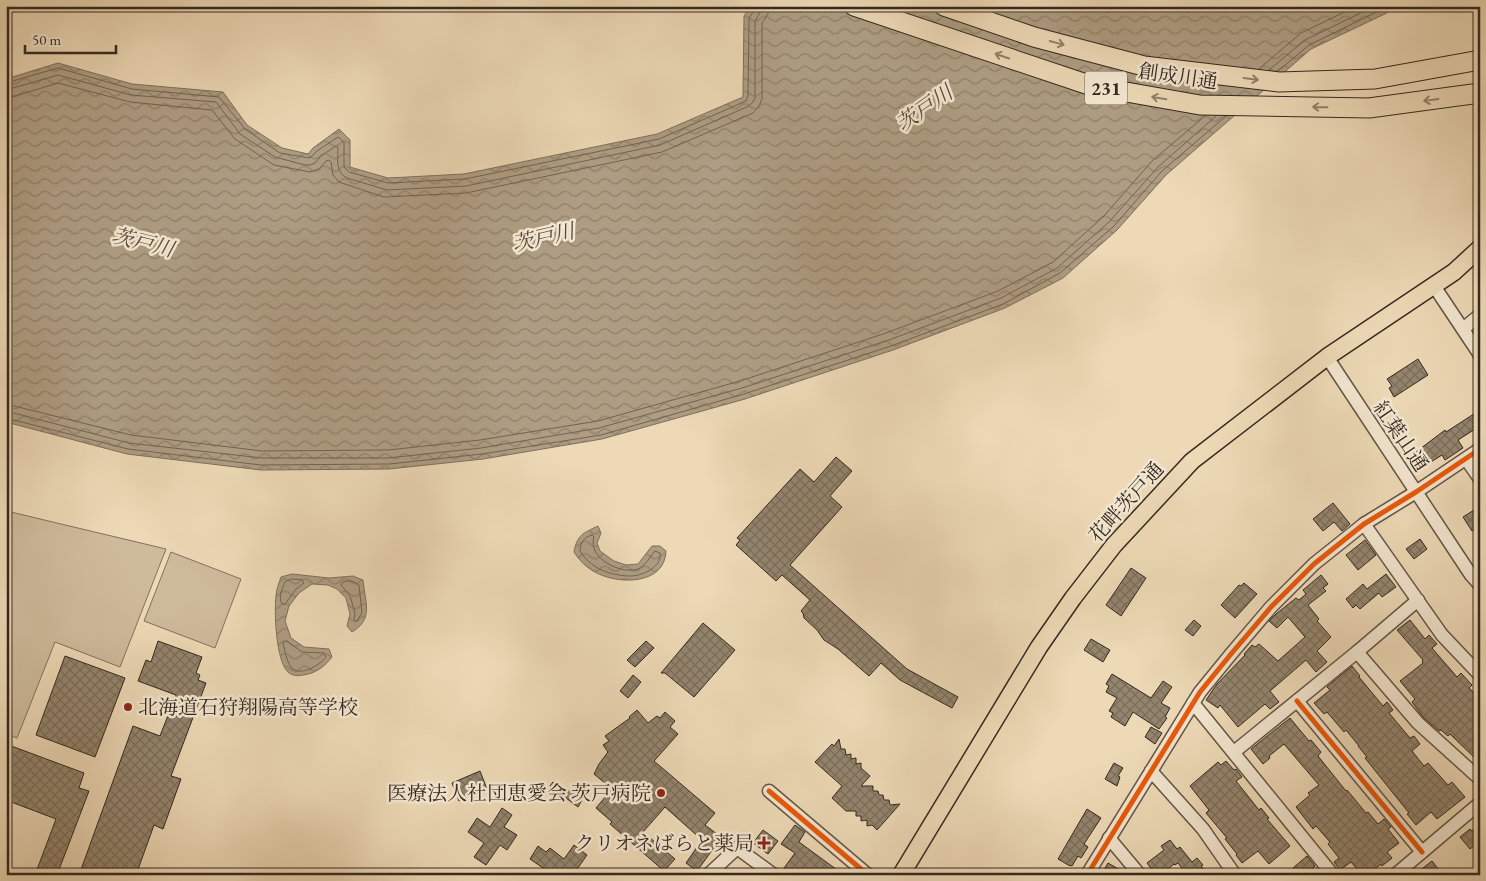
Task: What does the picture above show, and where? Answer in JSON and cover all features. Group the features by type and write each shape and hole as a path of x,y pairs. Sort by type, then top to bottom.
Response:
{"highway":[{"name":"創成川通","path":"854,6 1092,86 1200,105 1369,108 1480,93"},
{"name":"創成川通","path":"944,6 1034,37 1144,66 1279,82 1375,79 1480,60"}],"main road":[{"name":"花畔茨戸通","path":"901,875 1039,647 1073,598 1114,545 1192,461 1326,357 1454,272 1480,248"}],"street":[{"path":"1434,286 1480,355"},
{"path":"1463,329 1480,316"},
{"name":"紅葉山通","path":"1326,357 1471,575 1480,585"},
{"path":"1087,875 1200,692 1271,608 1314,564 1364,524 1480,449"},
{"path":"1466,459 1480,479"},
{"path":"1364,524 1442,635 1480,675"},
{"path":"1234,752 1358,652 1418,600"},
{"path":"1358,652 1418,723 1480,779"},
{"path":"1297,701 1422,852"},
{"path":"1194,702 1333,875"},
{"path":"1151,771 1203,829 1236,875"},
{"path":"769,791 868,875"},
{"path":"1395,875 1480,803"},
{"path":"1109,838 1140,875"},
{"path":"708,875 737,848 774,875"}],"shaded area":[{"path":"6,510 166,549 120,667 55,642 17,738 6,734"},
{"path":"171,552 241,579 215,648 144,621"}],"water":[{"name":"茨戸川","path":"751,6 1406,6 1391,11 1311,49 1166,175 1117,230 1063,278 1005,308 893,350 745,399 602,439 483,459 389,469 261,470 127,454 6,422 6,79 58,63 132,84 223,92 247,125 282,148 308,154 313,148 339,129 350,140 350,167 388,178 464,174 657,134 743,97 744,16"},
{"path":"598,526 601,533 597,543 600,551 614,561 626,565 638,564 652,546 660,546 666,551 664,562 657,571 649,576 638,579 614,579 593,571 582,563 574,552 579,538"},
{"path":"292,574 329,578 353,576 363,580 366,603 366,616 359,627 352,632 347,626 350,614 346,598 337,589 328,585 312,584 299,593 289,606 285,621 291,638 304,647 329,649 332,657 316,671 299,676 288,672 284,666 278,647 276,624 275,603 278,586 281,577"}],"building":[{"path":"1418,359 1428,375 1394,397 1389,388 1392,386 1387,379"},
{"path":"1480,410 1480,426 1458,440 1463,448 1445,460 1442,455 1420,467 1412,455 1445,430 1446,432"},
{"path":"836,457 852,471 830,496 842,507 790,565 907,669 958,697 952,708 900,680 881,663 869,676 838,649 824,640 817,630 804,618 801,611 810,600 782,575 776,581 736,545 740,540 737,538 800,469 814,482"},
{"path":"1333,503 1350,524 1342,531 1334,522 1323,531 1313,519"},
{"path":"1474,510 1480,519 1480,526 1472,531 1463,517"},
{"path":"1420,539 1427,549 1414,559 1406,549"},
{"path":"1365,540 1376,555 1358,570 1346,555"},
{"path":"1131,568 1146,578 1121,616 1106,605"},
{"path":"1386,574 1396,587 1382,597 1379,593 1360,609 1356,605 1353,608 1346,599 1363,584 1367,589"},
{"path":"1321,575 1328,584 1323,588 1326,591 1308,605 1319,619 1317,621 1331,637 1317,651 1327,662 1316,672 1306,660 1270,691 1279,702 1270,709 1265,704 1238,727 1220,705 1218,708 1206,700 1217,684 1252,645 1255,647 1259,644 1278,661 1305,637 1288,617 1277,628 1269,621 1296,598 1299,600 1306,594 1303,590"},
{"path":"1244,583 1257,594 1235,618 1221,605 1239,585 1241,586"},
{"path":"1194,620 1201,626 1193,636 1185,630"},
{"path":"1410,620 1425,639 1429,635 1437,644 1432,648 1457,677 1461,673 1472,685 1469,688 1480,698 1480,763 1450,734 1448,736 1441,730 1439,731 1424,718 1412,702 1415,699 1400,681 1423,663 1423,660 1397,630"},
{"path":"703,623 735,650 694,697 665,673 661,673"},
{"path":"1091,639 1110,650 1103,662 1084,650"},
{"path":"158,641 202,657 196,673 200,675 198,680 206,683 171,776 181,779 163,829 154,825 136,875 79,875 133,726 160,736 176,695 138,681 146,660 151,662"},
{"path":"646,641 654,648 635,667 627,660"},
{"path":"65,656 125,678 95,757 36,735"},
{"path":"1352,666 1383,706 1387,702 1393,710 1389,713 1410,738 1414,736 1420,744 1412,751 1424,766 1428,763 1448,785 1452,782 1465,797 1437,819 1431,812 1416,825 1346,730 1344,732 1327,712 1324,714 1314,703 1330,690 1327,687"},
{"path":"1112,674 1151,698 1163,681 1172,687 1161,703 1170,708 1165,717 1167,718 1159,729 1133,712 1125,726 1111,717 1113,713 1109,711 1117,698 1106,692 1109,686 1106,684"},
{"path":"633,675 641,682 628,698 620,691"},
{"name":"医療法人社団恵愛会 茨戸病院","path":"637,710 648,723 657,716 660,718 665,712 675,721 670,727 678,734 654,761 715,813 705,825 725,840 717,851 713,849 697,871 686,863 702,840 665,807 643,832 675,859 664,871 610,824 612,822 596,808 612,789 594,774 608,752 603,745 609,741 605,736 630,718"},
{"path":"1290,718 1321,752 1318,756 1346,791 1378,824 1384,819 1391,827 1388,829 1399,843 1387,852 1392,858 1368,875 1362,875 1351,862 1340,870 1334,862 1339,858 1328,844 1330,842 1316,826 1313,829 1296,807 1310,795 1308,793 1319,785 1284,744 1269,756 1270,758 1263,764 1251,749"},
{"path":"1151,727 1162,733 1155,744 1145,737"},
{"path":"839,739 841,749 845,749 846,755 851,754 851,759 856,758 856,764 861,763 861,768 870,776 861,786 873,786 873,791 878,791 879,795 883,795 884,800 889,800 890,805 900,804 877,830 872,825 867,826 867,820 861,821 861,816 856,816 856,811 846,811 832,798 842,786 815,762 832,744 834,746"},
{"path":"6,744 84,773 79,788 89,791 57,875 35,875 56,819 6,800"},
{"path":"1226,761 1242,777 1236,781 1259,810 1261,808 1269,818 1267,819 1290,846 1269,864 1258,851 1242,863 1225,839 1227,838 1206,813 1209,810 1190,786 1218,762 1221,765"},
{"path":"1114,763 1123,768 1118,776 1120,777 1117,786 1105,779"},
{"path":"480,771 487,789 459,801 452,783"},
{"path":"553,782 583,798 578,807 550,786"},
{"path":"502,808 512,815 504,827 517,835 507,850 500,845 486,865 474,857 484,843 468,832 477,818 490,827"},
{"path":"1087,809 1101,818 1084,844 1088,847 1081,858 1078,856 1072,866 1070,866 1058,859"},
{"path":"795,825 805,832 799,842 844,875 814,875 807,870 806,873 799,868 794,875 784,868 795,853 781,844"},
{"path":"1480,825 1480,841 1470,849 1460,837 1470,829 1472,831"},
{"name":"クリオネばらと薬局","path":"763,830 778,841 768,854 753,843"},
{"path":"1170,840 1177,849 1180,847 1192,862 1197,858 1208,875 1187,875 1178,863 1161,875 1156,875 1147,863 1164,850 1161,846"},
{"path":"574,845 587,855 573,875 553,875 530,859 538,846 546,852 550,848 564,859"},
{"path":"1307,856 1315,866 1305,875 1298,875 1293,868"},
{"path":"1432,861 1443,875 1414,875"},
{"path":"1108,863 1129,875 1101,875"}],"cycle path":[{"path":"1087,875 1200,692 1271,607 1314,564 1364,524 1480,449"},
{"path":"1297,701 1422,852"},
{"path":"769,791 868,875"}],"place":[{"name":"北海道石狩翔陽高等学校","path":"128,707"},
{"name":"医療法人社団恵愛会 茨戸病院","path":"661,793"},
{"name":"クリオネばらと薬局","path":"764,843"}]}
